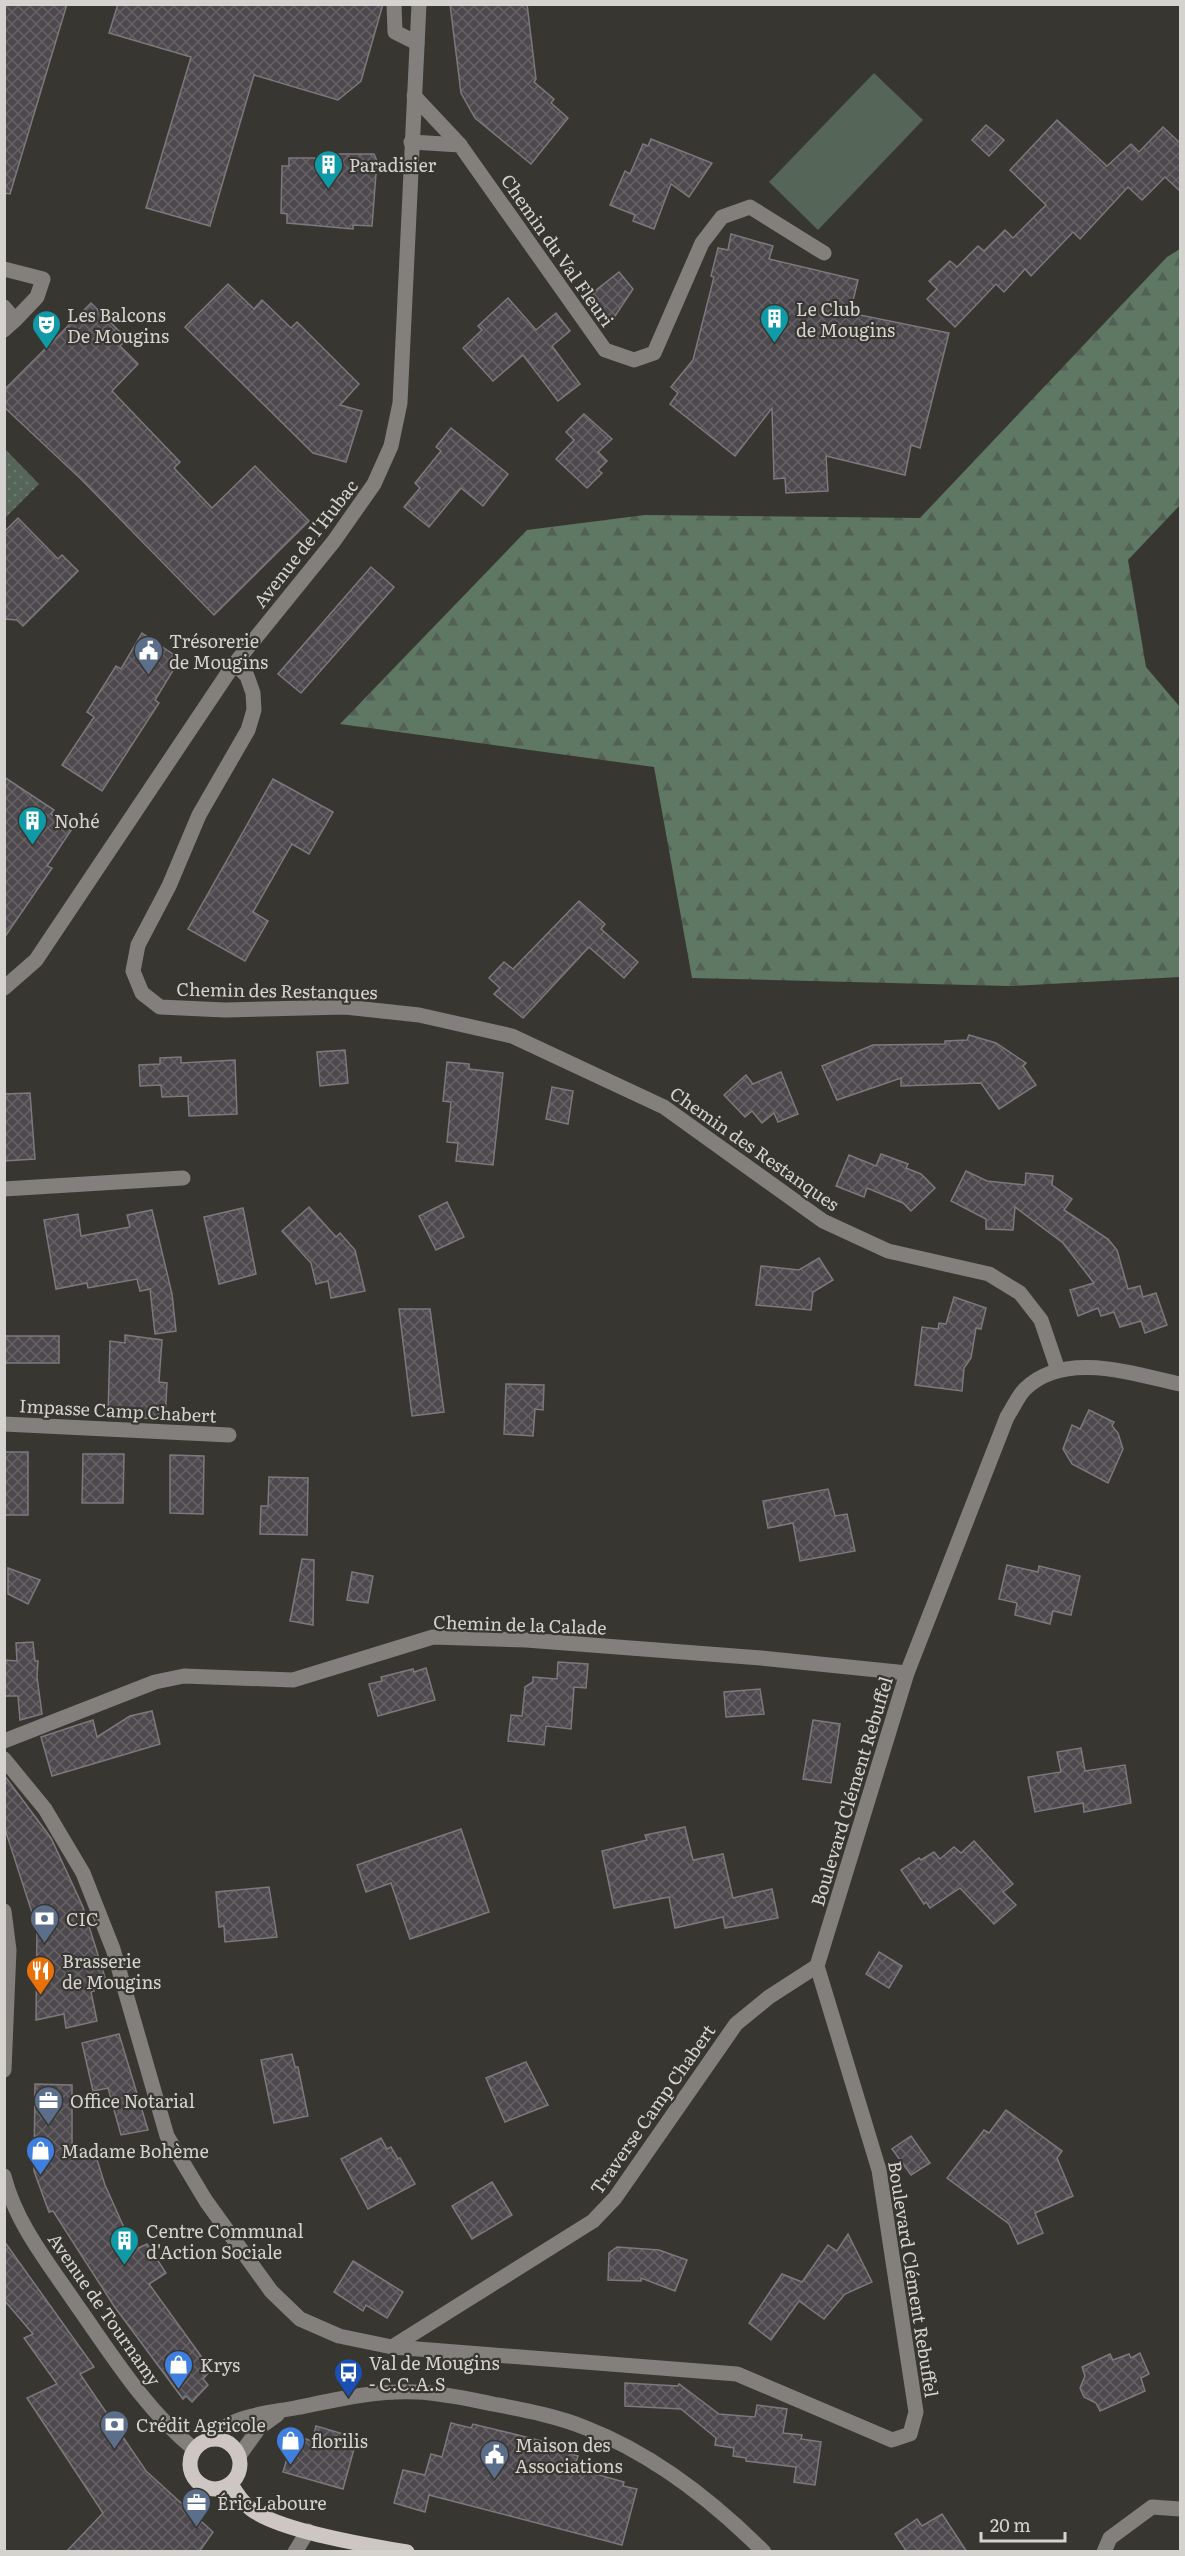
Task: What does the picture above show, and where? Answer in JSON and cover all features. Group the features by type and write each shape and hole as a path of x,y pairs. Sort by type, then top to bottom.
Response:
{"main road":[{"path":"213,2439 229,2443 239,2456 239,2471 231,2484 216,2489 208,2488 195,2479 190,2464 194,2449 199,2444 213,2439"},
{"path":"231,2484 251,2510 308,2531 407,2552"}],"street":[{"path":"394,4 395,32 417,43"},
{"name":"Avenue de l'Hubac","path":"4,988 36,960 235,664 334,542 374,484 391,446 400,403 419,4"},
{"name":"Chemin du Val Fleuri","path":"414,96 460,145 605,350 634,360 654,353 702,243 722,217 750,207 824,253"},
{"path":"411,142 460,145"},
{"path":"4,269 43,279 37,297 10,325 4,307"},
{"name":"Chemin des Restanques","path":"235,664 248,676 253,693 254,710 248,730 199,815 169,886 138,945 133,971 142,993 160,1007 225,1010 345,1007 420,1015 512,1036 664,1107 823,1221 888,1251 989,1274 1020,1293 1041,1320 1058,1370"},
{"path":"4,1189 183,1178"},
{"name":"Boulevard Clément Rebuffel","path":"4,1759 45,1809 83,1873 113,1949 167,2136 206,2201 271,2291 300,2319 339,2336 392,2347 737,2374 892,2440 910,2434 916,2412 879,2169 817,1966 907,1673 1007,1417 1025,1389 1058,1370 1092,1366 1180,1384"},
{"name":"Impasse Camp Chabert","path":"4,1424 229,1435"},
{"name":"Chemin de la Calade","path":"4,1741 155,1682 184,1676 292,1680 433,1637 526,1640 750,1657 907,1673"},
{"path":"4,1911 7,1951 4,2070"},
{"name":"Traverse Camp Chabert","path":"392,2347 593,2222 615,2198 736,2024 769,1997 817,1966"},
{"name":"Avenue de Tournamy","path":"5,2182 15,2209 34,2243 132,2385 174,2433 194,2449"},
{"path":"213,2439 222,2428 243,2419 348,2397 417,2392 504,2406 586,2428 655,2464 729,2516 764,2552"},
{"path":"239,2456 259,2428 285,2410"},
{"path":"1104,2552 1110,2538 1152,2507 1180,2509"},
{"path":"295,2552 308,2531"}],"green space":[{"path":"874,73 923,120 818,230 769,182"},
{"path":"1180,249 1180,505 1128,560 1146,667 1180,707 1180,977 1009,986 692,978 654,767 340,724 527,530 645,515 920,518 1167,257"},
{"path":"5,449 39,484 5,518"}],"building":[{"path":"4,4 67,4 10,194 4,193"},
{"path":"118,4 383,4 361,81 338,100 254,75 210,226 146,208 191,57 109,33"},
{"path":"450,4 527,4 536,79 534,82 554,99 551,103 568,118 531,164 475,118 461,93"},
{"path":"1057,120 1107,166 1131,144 1139,152 1163,127 1180,143 1180,191 1165,177 1142,200 1128,187 1080,239 1073,232 1031,276 1025,269 1004,292 996,284 955,327 927,299 937,289 929,281 950,261 957,267 978,246 984,251 1005,230 1013,238 1046,205 1010,170"},
{"path":"986,125 1004,140 989,156 972,140"},
{"path":"651,139 712,163 689,197 671,184 654,229 633,221 635,215 610,205 625,171 630,174 643,144 648,146"},
{"name":"Paradisier","path":"330,154 374,154 377,161 372,226 353,225 353,229 287,223 287,214 281,213 282,166 289,166 289,158 329,158"},
{"path":"731,234 773,246 769,259 858,280 850,313 949,333 920,448 911,445 905,475 826,456 828,491 786,493 785,478 774,479 772,408 735,456 670,404 678,393 671,387 693,360 714,277 711,276 718,248 728,250"},
{"path":"619,272 633,289 611,322 590,295"},
{"path":"228,284 254,309 262,300 291,328 297,322 359,384 340,405 362,411 346,462 313,453 185,327"},
{"path":"508,298 536,330 556,313 570,331 552,346 580,384 558,401 523,355 493,381 463,348 482,330 478,326"},
{"path":"91,303 127,339 120,346 138,364 112,391 180,462 174,468 212,508 255,466 309,521 214,615 82,480 4,407 4,390"},
{"path":"584,414 612,439 598,452 607,461 598,470 602,473 587,488 556,459 574,440 566,432"},
{"path":"451,428 508,474 483,506 461,488 429,527 404,507 420,488 415,483 441,451 436,447"},
{"path":"18,518 58,559 62,555 78,571 23,626 17,620 4,619 4,532"},
{"path":"371,567 394,587 301,693 278,674"},
{"path":"142,633 180,659 155,700 159,703 102,791 62,765 94,717 87,712 116,666 121,669"},
{"name":"Nohé","path":"4,777 54,810 51,814 72,829 47,866 52,868 4,938"},
{"path":"273,779 333,812 309,854 292,844 253,912 268,921 245,961 188,929"},
{"path":"579,901 605,924 601,929 638,962 624,978 589,947 523,1018 494,994 500,988 489,978 504,962 513,969"},
{"path":"969,1035 996,1043 1026,1063 1023,1066 1036,1085 999,1109 981,1083 901,1086 901,1078 837,1100 822,1066 873,1045 945,1044 945,1041 967,1040"},
{"path":"345,1050 348,1083 320,1086 317,1052"},
{"path":"181,1057 181,1063 235,1060 237,1114 189,1116 188,1096 162,1097 161,1085 140,1086 139,1065 160,1064 160,1058"},
{"path":"447,1062 469,1064 469,1069 503,1073 493,1165 456,1161 458,1143 447,1142 451,1102 443,1101"},
{"path":"781,1072 798,1114 778,1122 774,1113 762,1123 752,1111 745,1117 724,1095 746,1075 753,1084"},
{"path":"552,1087 573,1091 568,1124 546,1119"},
{"path":"30,1093 35,1159 4,1161 4,1094"},
{"path":"881,1154 908,1164 906,1168 921,1174 935,1188 911,1211 903,1203 867,1188 864,1197 836,1186 849,1155 876,1166"},
{"path":"966,1171 987,1181 1025,1185 1026,1173 1053,1176 1052,1185 1072,1199 1064,1210 1108,1239 1117,1250 1128,1289 1140,1286 1143,1297 1156,1293 1167,1325 1145,1333 1141,1321 1120,1327 1114,1312 1101,1316 1098,1308 1078,1316 1070,1290 1094,1283 1063,1243 1015,1207 1013,1230 986,1229 986,1219 951,1201"},
{"path":"447,1202 464,1237 436,1250 419,1216"},
{"path":"309,1207 336,1237 340,1233 355,1250 365,1291 331,1298 328,1281 316,1284 311,1263 282,1231"},
{"path":"243,1208 256,1274 219,1284 204,1217"},
{"path":"152,1210 172,1294 176,1331 155,1334 150,1289 140,1291 137,1279 88,1288 87,1283 56,1289 44,1220 78,1214 81,1236 130,1227 127,1215"},
{"path":"819,1258 833,1280 813,1292 811,1310 756,1305 761,1266 799,1270"},
{"path":"954,1297 986,1308 981,1329 976,1328 971,1358 964,1368 962,1391 915,1385 922,1327 938,1329 939,1323 946,1324"},
{"path":"399,1309 430,1309 444,1412 412,1416"},
{"path":"125,1335 162,1340 159,1382 167,1383 165,1420 108,1415 110,1341 125,1343"},
{"path":"4,1336 59,1336 59,1363 4,1363"},
{"path":"506,1384 544,1385 543,1410 535,1409 533,1436 504,1434"},
{"path":"1089,1410 1114,1422 1112,1426 1118,1433 1123,1449 1108,1483 1072,1464 1063,1449 1072,1425 1080,1429"},
{"path":"4,1452 28,1452 28,1515 4,1515"},
{"path":"83,1454 124,1454 123,1503 82,1503"},
{"path":"170,1455 204,1456 203,1514 170,1513"},
{"path":"269,1477 308,1478 307,1535 260,1534 261,1506 268,1506"},
{"path":"828,1489 835,1516 847,1514 855,1551 800,1561 793,1523 768,1528 763,1501"},
{"path":"302,1559 314,1560 313,1625 290,1621"},
{"path":"1007,1565 1038,1572 1039,1566 1080,1576 1071,1615 1053,1611 1050,1624 1015,1615 1017,1603 999,1599"},
{"path":"8,1568 40,1580 28,1604 8,1594"},
{"path":"352,1572 373,1576 368,1603 347,1600"},
{"path":"33,1642 35,1661 38,1661 37,1677 42,1714 20,1720 18,1696 4,1696 4,1660 17,1661 16,1643"},
{"path":"558,1662 588,1664 586,1688 574,1687 571,1729 546,1726 544,1745 508,1741 511,1715 522,1716 525,1687 533,1682 533,1677 557,1679"},
{"path":"426,1668 435,1700 378,1716 369,1684 382,1681 381,1677"},
{"path":"760,1689 764,1714 726,1717 724,1692"},
{"path":"152,1711 160,1744 52,1776 41,1737 93,1720 97,1737 130,1716"},
{"path":"813,1720 840,1724 831,1783 803,1779"},
{"path":"1081,1748 1085,1771 1125,1765 1131,1803 1084,1812 1083,1803 1035,1812 1028,1777 1061,1772 1057,1752"},
{"path":"4,1775 51,1838 83,1907 107,1984 93,1986 94,1991 91,1992 97,2021 66,2028 64,2014 36,2020 37,1928 4,1826"},
{"path":"685,1827 693,1860 723,1854 733,1898 772,1889 778,1918 725,1928 723,1917 675,1928 669,1897 614,1908 602,1851 647,1840 645,1835"},
{"path":"461,1829 489,1912 410,1939 391,1883 366,1892 357,1865"},
{"path":"974,1841 1013,1884 1003,1892 1016,1905 994,1924 960,1888 930,1908 926,1902 924,1904 901,1870 919,1858 921,1860 934,1852 940,1859 954,1847 961,1853"},
{"path":"269,1887 277,1937 225,1942 224,1926 219,1927 216,1892"},
{"path":"879,1952 902,1966 889,1988 866,1974"},
{"path":"119,2034 148,2130 121,2135 108,2088 93,2091 82,2043"},
{"path":"292,2054 295,2067 298,2067 308,2116 274,2123 261,2060"},
{"path":"526,2062 548,2105 505,2122 486,2078"},
{"path":"35,2084 72,2085 72,2157 94,2150 105,2185 134,2250 147,2244 166,2273 149,2284 211,2370 203,2379 208,2385 192,2402 186,2396 183,2399 114,2306 53,2211 49,2212 34,2171"},
{"path":"1006,2110 1062,2151 1057,2158 1073,2196 1035,2213 1043,2233 1018,2244 1009,2224 947,2178 984,2130 989,2133"},
{"path":"911,2136 930,2163 911,2175 892,2149"},
{"path":"381,2138 387,2149 391,2147 398,2159 400,2158 415,2184 368,2209 341,2159"},
{"path":"492,2182 512,2215 472,2239 452,2206"},
{"path":"848,2234 872,2282 845,2294 824,2319 799,2301 771,2340 749,2323 782,2274 802,2282 828,2245 837,2251"},
{"path":"4,2241 94,2367 80,2374 146,2471 213,2532 199,2552 66,2552 103,2513 27,2398 57,2384 24,2338 33,2334 4,2300"},
{"path":"617,2247 659,2250 687,2260 675,2291 641,2278 641,2281 608,2280 609,2253"},
{"path":"353,2261 403,2292 387,2318 366,2305 363,2311 334,2292"},
{"path":"1140,2353 1149,2374 1141,2378 1145,2391 1100,2411 1096,2403 1084,2397 1080,2388 1085,2376 1082,2367 1110,2354 1113,2360 1129,2354 1131,2358"},
{"path":"625,2383 678,2386 679,2384 719,2414 755,2417 757,2405 787,2409 783,2433 802,2435 801,2439 821,2442 815,2485 794,2482 796,2467 746,2461 746,2458 733,2456 734,2448 715,2445 716,2438 681,2409 625,2406"},
{"path":"451,2423 471,2428 473,2424 558,2445 557,2450 578,2456 574,2468 624,2482 623,2486 637,2489 622,2545 429,2495 425,2512 394,2503 403,2470 425,2475 431,2454 442,2457"},
{"path":"316,2426 357,2438 343,2489 283,2472 294,2435 312,2441"},
{"path":"942,2514 967,2552 907,2552 895,2534 917,2519 922,2526"}],"place":[{"name":"Paradisier","path":"328,190"},
{"name":"Le Club de Mougins","path":"775,344"},
{"name":"Les Balcons De Mougins","path":"46,350"},
{"name":"Trésorerie de Mougins","path":"148,676"},
{"name":"Nohé","path":"33,846"},
{"name":"CIC","path":"45,1944"},
{"name":"Brasserie de Mougins","path":"41,1996"},
{"name":"Office Notarial","path":"49,2126"},
{"name":"Madame Bohème","path":"40,2176"},
{"name":"Centre Communal d'Action Sociale","path":"125,2266"},
{"name":"Krys","path":"179,2390"},
{"name":"Val de Mougins - C.C.A.S","path":"348,2398"},
{"name":"Crédit Agricole","path":"115,2450"},
{"name":"florilis","path":"290,2466"},
{"name":"Maison des Associations","path":"494,2480"},
{"name":"Éric Laboure","path":"196,2528"}]}
